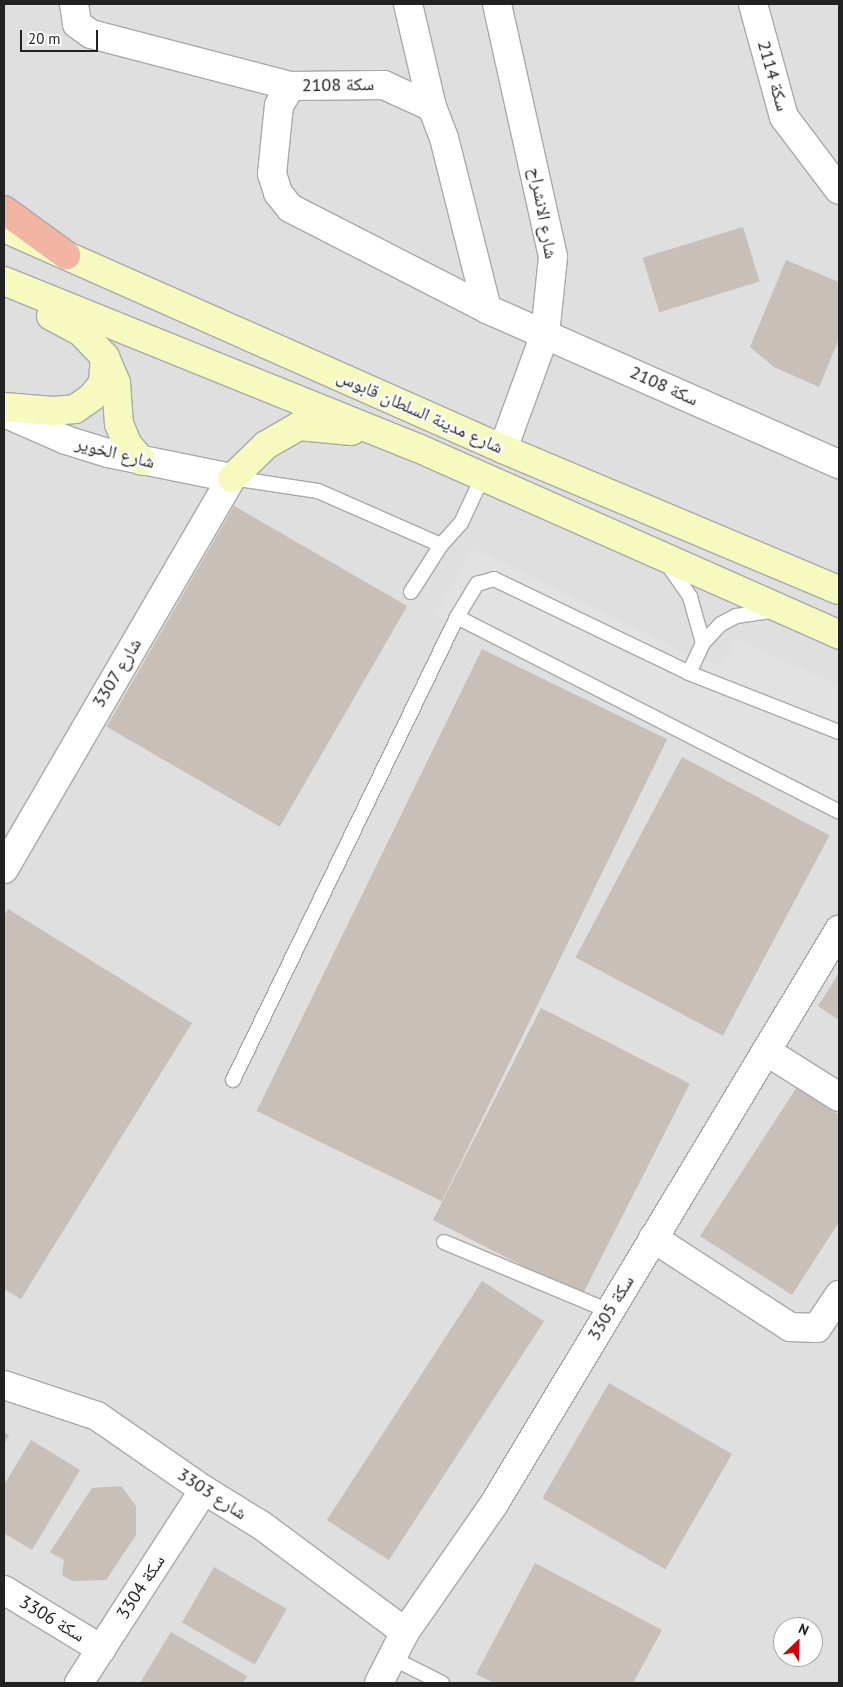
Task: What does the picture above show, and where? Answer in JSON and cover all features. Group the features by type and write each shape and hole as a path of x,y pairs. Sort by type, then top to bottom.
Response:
{"highway":[{"path":"4,210 66,254"}],"main road":[{"name":"شارع مدينة السلطان قابوس","path":"4,228 503,449 839,590"},
{"name":"شارع مدينة السلطان قابوس","path":"4,281 418,448 839,635"},
{"path":"4,290 82,332 105,358 116,383 119,424 128,444 142,461"},
{"path":"4,407 53,411 75,408 92,397 103,383 105,358"},
{"path":"232,478 266,445 299,426 343,429 418,448"}],"street":[{"path":"74,4 77,24 91,34 291,86"},
{"path":"408,4 432,108 444,138 487,309"},
{"name":"شارع الانشراح","path":"497,4 553,257 545,334 503,449"},
{"name":"سكة 2114","path":"753,4 784,117 834,187 839,190"},
{"name":"سكة 2108","path":"432,108 407,92 384,84 291,86 279,105 272,174 278,193 290,208 487,309 839,464"},
{"name":"شارع الخوير","path":"4,412 66,440 142,461 232,478"},
{"name":"3307 شارع","path":"4,869 232,478"},
{"name":"3305 سكة","path":"379,1683 405,1632 494,1504 839,930"},
{"path":"766,1051 839,1097"},
{"path":"653,1238 790,1327 817,1328 839,1294"},
{"name":"3303 شارع","path":"4,1385 97,1416 204,1490 261,1524 405,1632"},
{"name":"سكة 3304","path":"79,1683 204,1490"},
{"name":"سكة 3306","path":"4,1590 101,1649"}],"lane":[{"path":"232,478 318,491 441,545"},
{"path":"411,592 441,545 460,523 482,478"},
{"path":"660,556 690,597 703,643"},
{"path":"233,1080 457,617 477,584 494,579 689,673 839,732"},
{"path":"689,673 703,643 721,624 736,616 784,610"},
{"path":"457,617 839,812"},
{"path":"444,1242 609,1311"},
{"path":"392,1658 442,1683"}],"shaded area":[{"path":"4,4 839,4 839,1683 4,1683"},
{"path":"474,549 683,653 723,668 736,639 839,686 839,819 436,615"}],"building":[{"path":"743,227 760,282 659,312 643,258"},
{"path":"786,260 839,282 839,339 819,387 774,367 750,347"},
{"path":"234,506 407,606 280,827 107,727"},
{"path":"482,649 667,739 442,1201 257,1111"},
{"path":"682,757 829,835 723,1036 575,957"},
{"path":"8,909 192,1023 21,1299 4,1289 4,916"},
{"path":"839,973 839,1020 818,1006"},
{"path":"541,1008 690,1084 582,1296 433,1220"},
{"path":"797,1087 839,1115 839,1222 792,1295 700,1236"},
{"path":"482,1281 544,1321 389,1560 327,1520"},
{"path":"609,1383 732,1454 665,1569 542,1498"},
{"path":"4,1432 9,1435 4,1445"},
{"path":"31,1440 80,1470 32,1550 4,1533 4,1485"},
{"path":"121,1486 136,1506 136,1535 106,1580 72,1581 62,1575 64,1560 50,1552 92,1488"},
{"path":"535,1563 662,1630 633,1683 494,1683 476,1674"},
{"path":"214,1567 287,1609 255,1664 182,1622"},
{"path":"171,1632 247,1676 243,1683 140,1683"}]}
